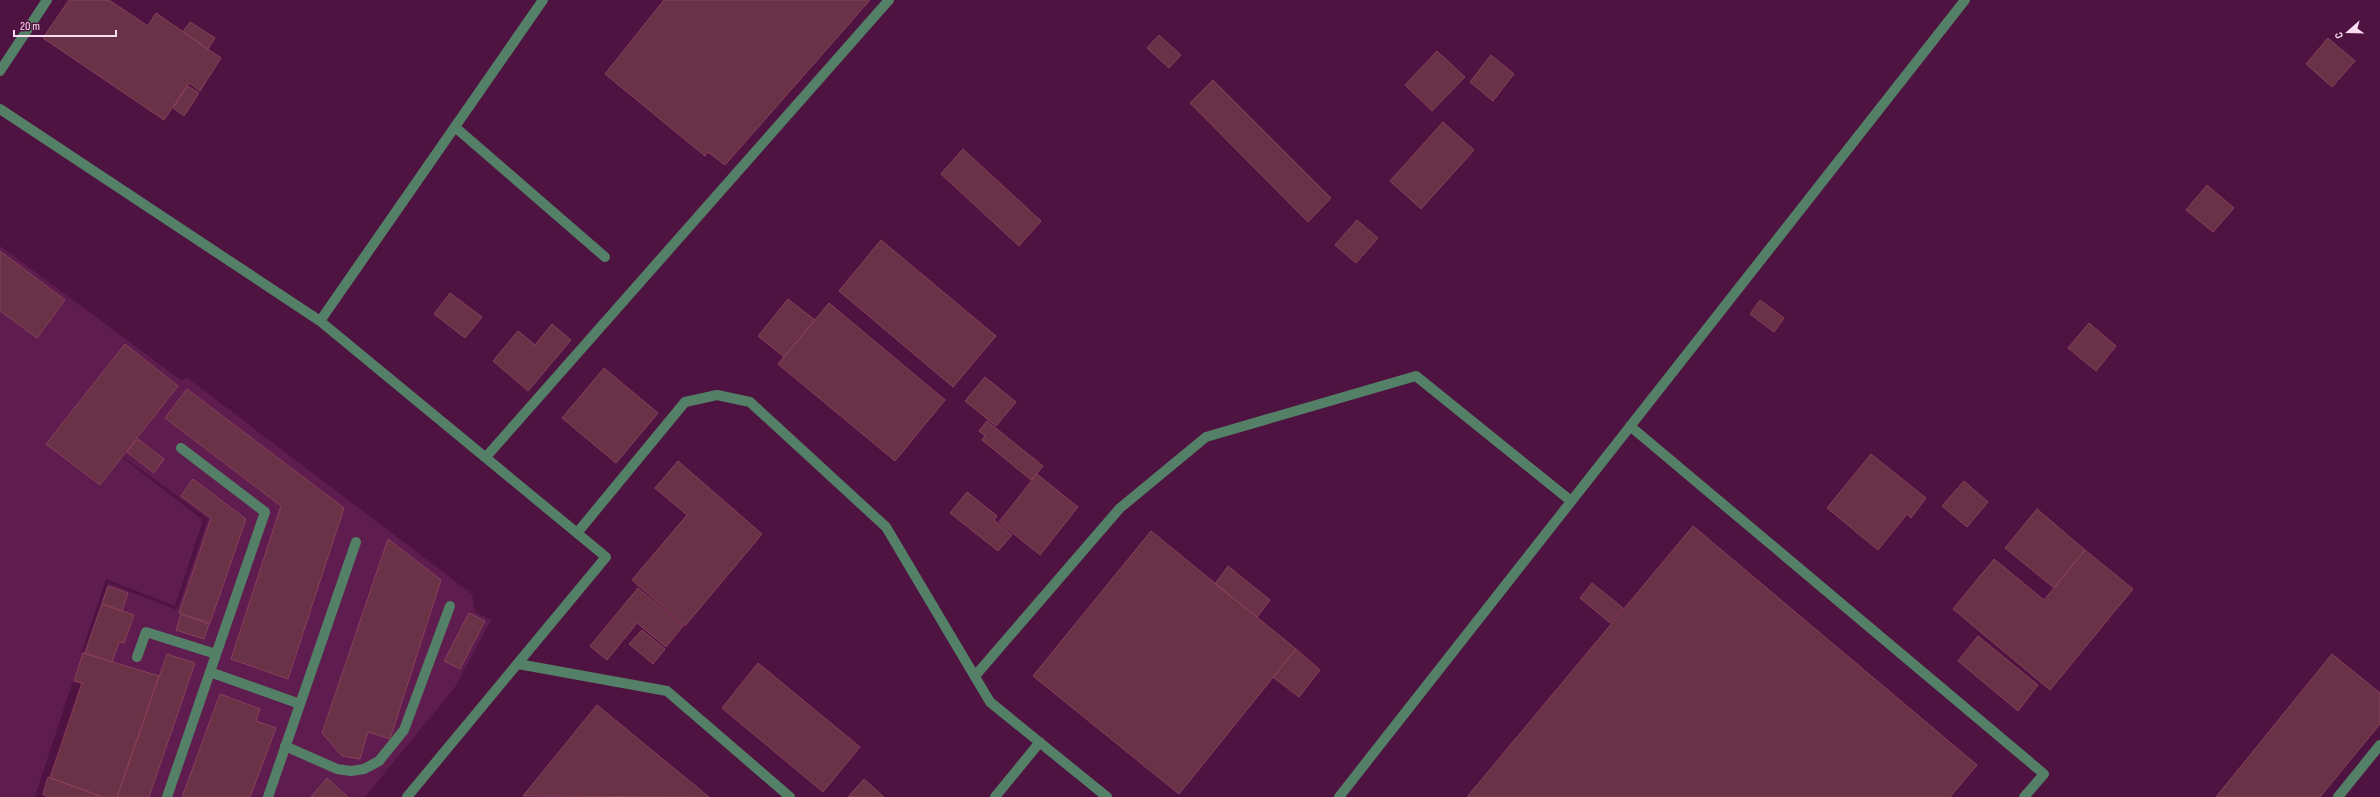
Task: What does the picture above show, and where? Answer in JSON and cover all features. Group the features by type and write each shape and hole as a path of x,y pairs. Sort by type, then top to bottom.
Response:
{"street":[{"path":"0,71 48,0"},
{"path":"320,321 543,0"},
{"path":"486,457 889,0"},
{"path":"1339,797 1965,0"},
{"path":"0,110 320,321 606,557 407,797"},
{"path":"455,127 605,257"},
{"path":"975,676 1120,508 1206,437 1416,376 1571,501"},
{"path":"577,533 685,402 717,394 750,402 886,527 990,702 1107,797"},
{"path":"1630,426 2044,774 2024,797"},
{"path":"167,797 265,512 181,448"},
{"path":"268,797 356,542"},
{"path":"285,746 344,770 364,769 379,761 404,730 450,606"},
{"path":"137,657 146,632 216,654"},
{"path":"518,664 667,691 790,797"},
{"path":"210,672 300,704"},
{"path":"995,797 1040,742"},
{"path":"2338,797 2380,745"}],"shaded area":[{"path":"0,246 182,381 186,377 472,594 475,612 491,620 455,687 365,797 45,797 42,795 48,777 50,777 81,684 73,681 35,796 36,797 0,797","holes":["124,457 208,519 177,610 108,583 84,652 82,651 106,579 175,606 203,520 123,458"]}],"building":[{"path":"69,0 109,0 148,26 156,13 221,58 200,91 189,83 164,120 43,38"},
{"path":"664,0 870,0 725,165 708,152 705,156 605,74"},
{"path":"190,22 215,38 208,49 183,32"},
{"path":"1159,35 1181,55 1169,68 1147,48"},
{"path":"2328,38 2355,61 2332,87 2306,64"},
{"path":"1437,51 1465,77 1432,111 1405,85"},
{"path":"1491,55 1514,74 1493,101 1470,82"},
{"path":"1213,80 1331,198 1308,222 1190,103"},
{"path":"188,86 199,93 184,116 173,108"},
{"path":"1443,122 1474,150 1421,209 1390,181"},
{"path":"963,149 1041,221 1019,246 941,174"},
{"path":"2207,185 2234,208 2213,232 2186,210"},
{"path":"1357,220 1378,238 1356,263 1335,245"},
{"path":"881,240 996,336 953,387 839,291"},
{"path":"0,251 65,300 37,338 0,311"},
{"path":"450,293 482,317 465,338 434,314"},
{"path":"788,299 815,320 784,357 758,336"},
{"path":"1760,300 1784,318 1774,332 1750,314"},
{"path":"829,303 945,400 895,461 778,364"},
{"path":"2089,323 2116,346 2096,371 2068,348"},
{"path":"552,324 571,340 528,391 493,361 518,331 535,345"},
{"path":"125,344 178,386 100,485 46,444"},
{"path":"604,368 658,413 616,463 562,418"},
{"path":"985,377 1016,402 996,426 965,401"},
{"path":"187,389 344,508 288,679 231,659 281,506 165,418"},
{"path":"987,421 1043,466 1031,480 982,440 985,436 979,431"},
{"path":"138,439 164,459 154,473 127,452"},
{"path":"1871,454 1926,498 1911,518 1907,514 1878,550 1827,508"},
{"path":"678,461 762,534 685,626 632,580 687,515 655,488"},
{"path":"1037,474 1078,507 1040,555 999,522"},
{"path":"193,479 246,519 210,623 179,613 211,518 181,496"},
{"path":"1964,481 1988,502 1967,527 1942,506"},
{"path":"967,492 997,516 994,520 1012,535 998,551 950,513"},
{"path":"2037,509 2085,550 2054,588 2005,548"},
{"path":"1693,526 1977,765 1950,797 1467,797"},
{"path":"1151,531 1296,649 1179,794 1033,676"},
{"path":"388,539 441,580 390,739 368,732 360,759 342,756 322,733"},
{"path":"2085,550 2133,589 2050,690 1953,609 1994,559 2044,600"},
{"path":"1228,566 1270,600 1257,617 1215,584"},
{"path":"1592,583 1623,608 1610,623 1580,598"},
{"path":"108,586 128,593 122,611 102,604"},
{"path":"638,588 683,626 666,647 637,623 607,660 590,646"},
{"path":"102,604 134,615 124,643 119,642 112,662 85,653"},
{"path":"469,613 485,621 460,669 444,661"},
{"path":"181,614 209,624 204,639 176,630"},
{"path":"642,630 665,649 653,664 629,644"},
{"path":"1978,636 2038,685 2018,711 1958,661"},
{"path":"1296,649 1320,670 1299,697 1273,677"},
{"path":"83,653 159,676 117,797 103,797 50,778 82,683 74,681"},
{"path":"167,654 195,663 149,797 117,797"},
{"path":"2332,654 2380,693 2380,724 2320,797 2216,797"},
{"path":"758,663 860,747 823,792 722,708"},
{"path":"220,694 260,709 256,721 276,728 250,797 182,797"},
{"path":"597,705 709,797 523,796"},
{"path":"48,777 103,797 48,797 43,794"},
{"path":"327,778 348,797 311,797"},
{"path":"864,779 884,797 848,797"}]}
